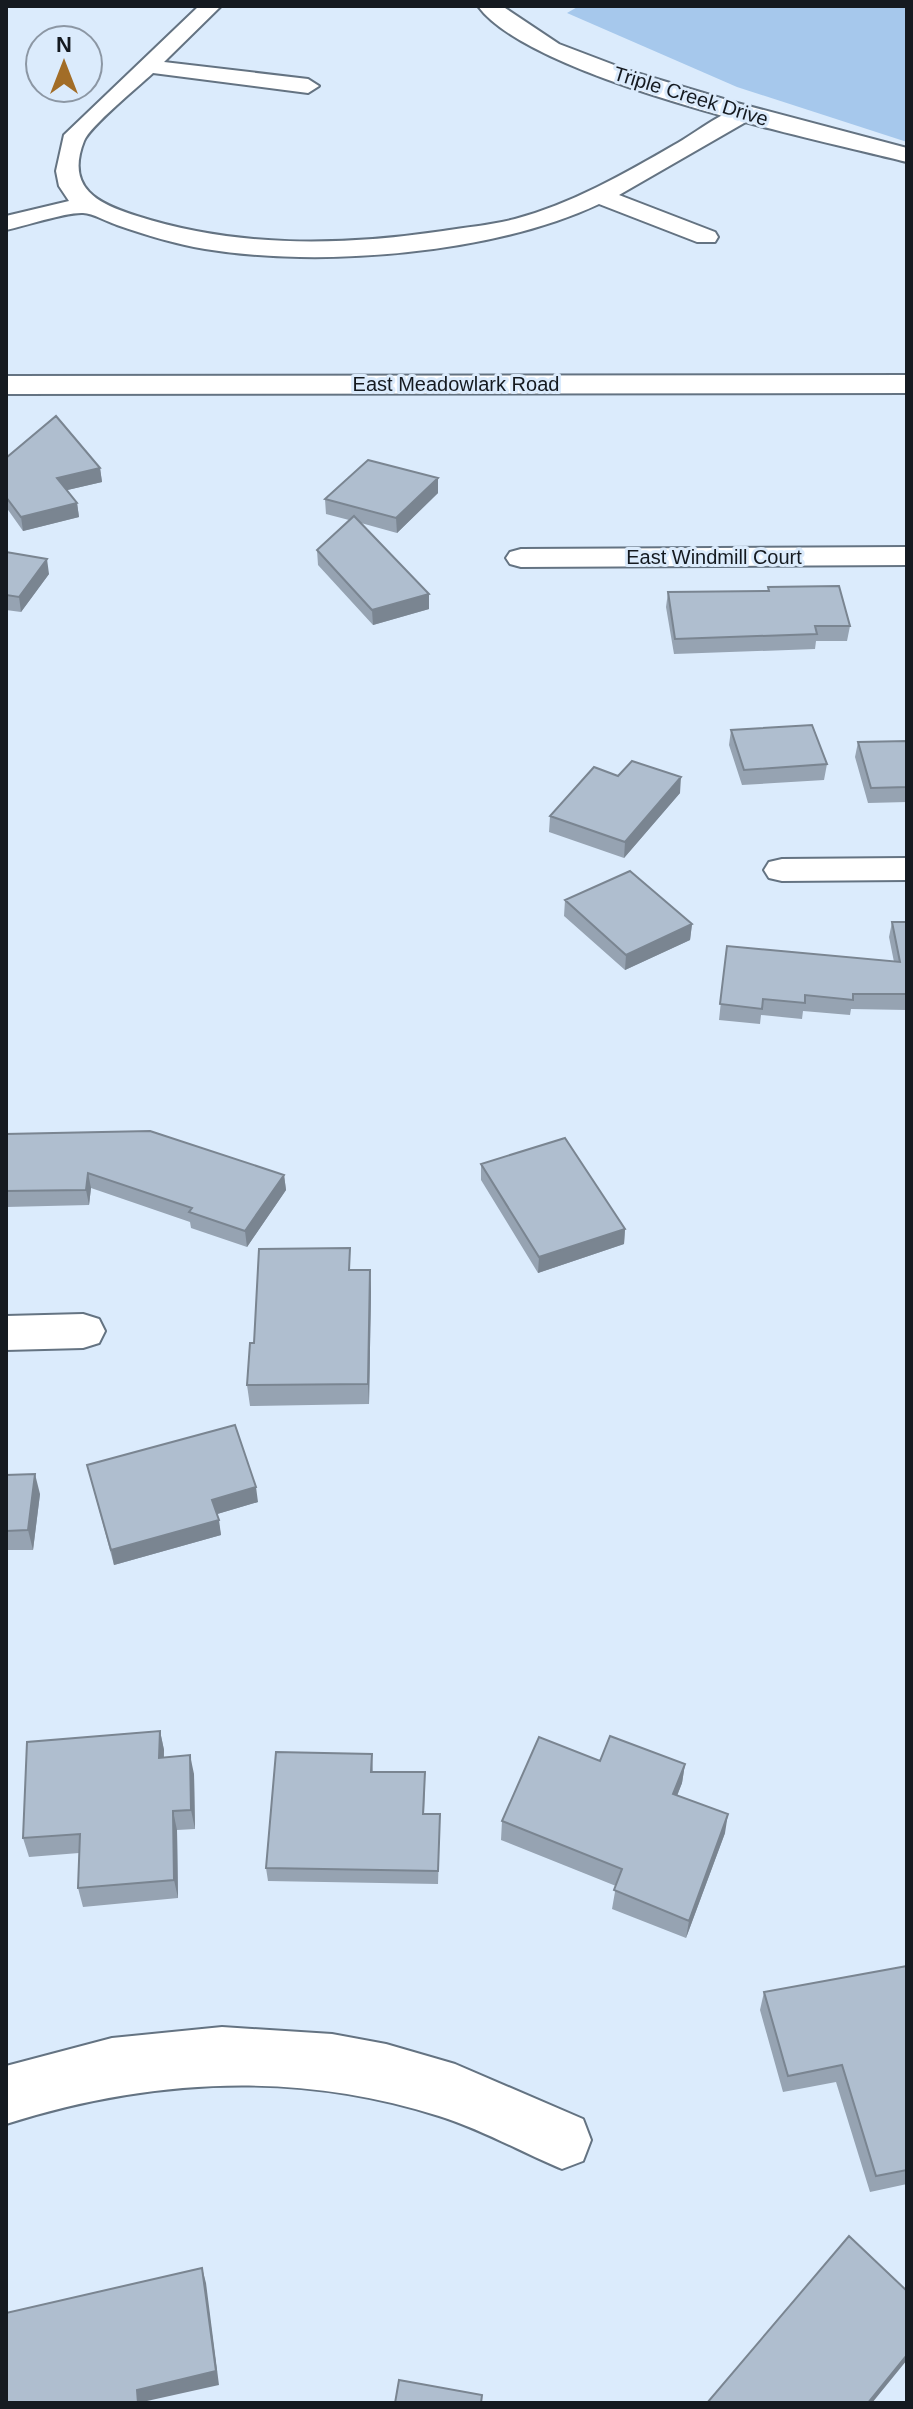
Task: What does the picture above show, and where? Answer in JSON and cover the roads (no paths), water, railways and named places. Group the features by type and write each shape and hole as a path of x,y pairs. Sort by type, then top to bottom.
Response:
{"main road":[{"name":"Triple Creek Drive","path":"489,6 529,39 565,56 743,114 907,155"},
{"name":"East Meadowlark Road","path":"6,385 907,384"}],"street":[{"path":"211,6 84,125 66,157 74,193 89,204 150,230 179,237 225,244 318,247 429,240 526,224 601,196 743,114"},
{"path":"146,66 308,86"},
{"path":"601,196 706,237"},
{"path":"6,223 89,204"},
{"name":"East Windmill Court","path":"521,558 907,556"},
{"path":"782,870 907,869"},
{"path":"6,1333 83,1331"},
{"path":"6,2095 37,2084 137,2062 238,2055 296,2059 377,2071 440,2088 562,2140"}]}
